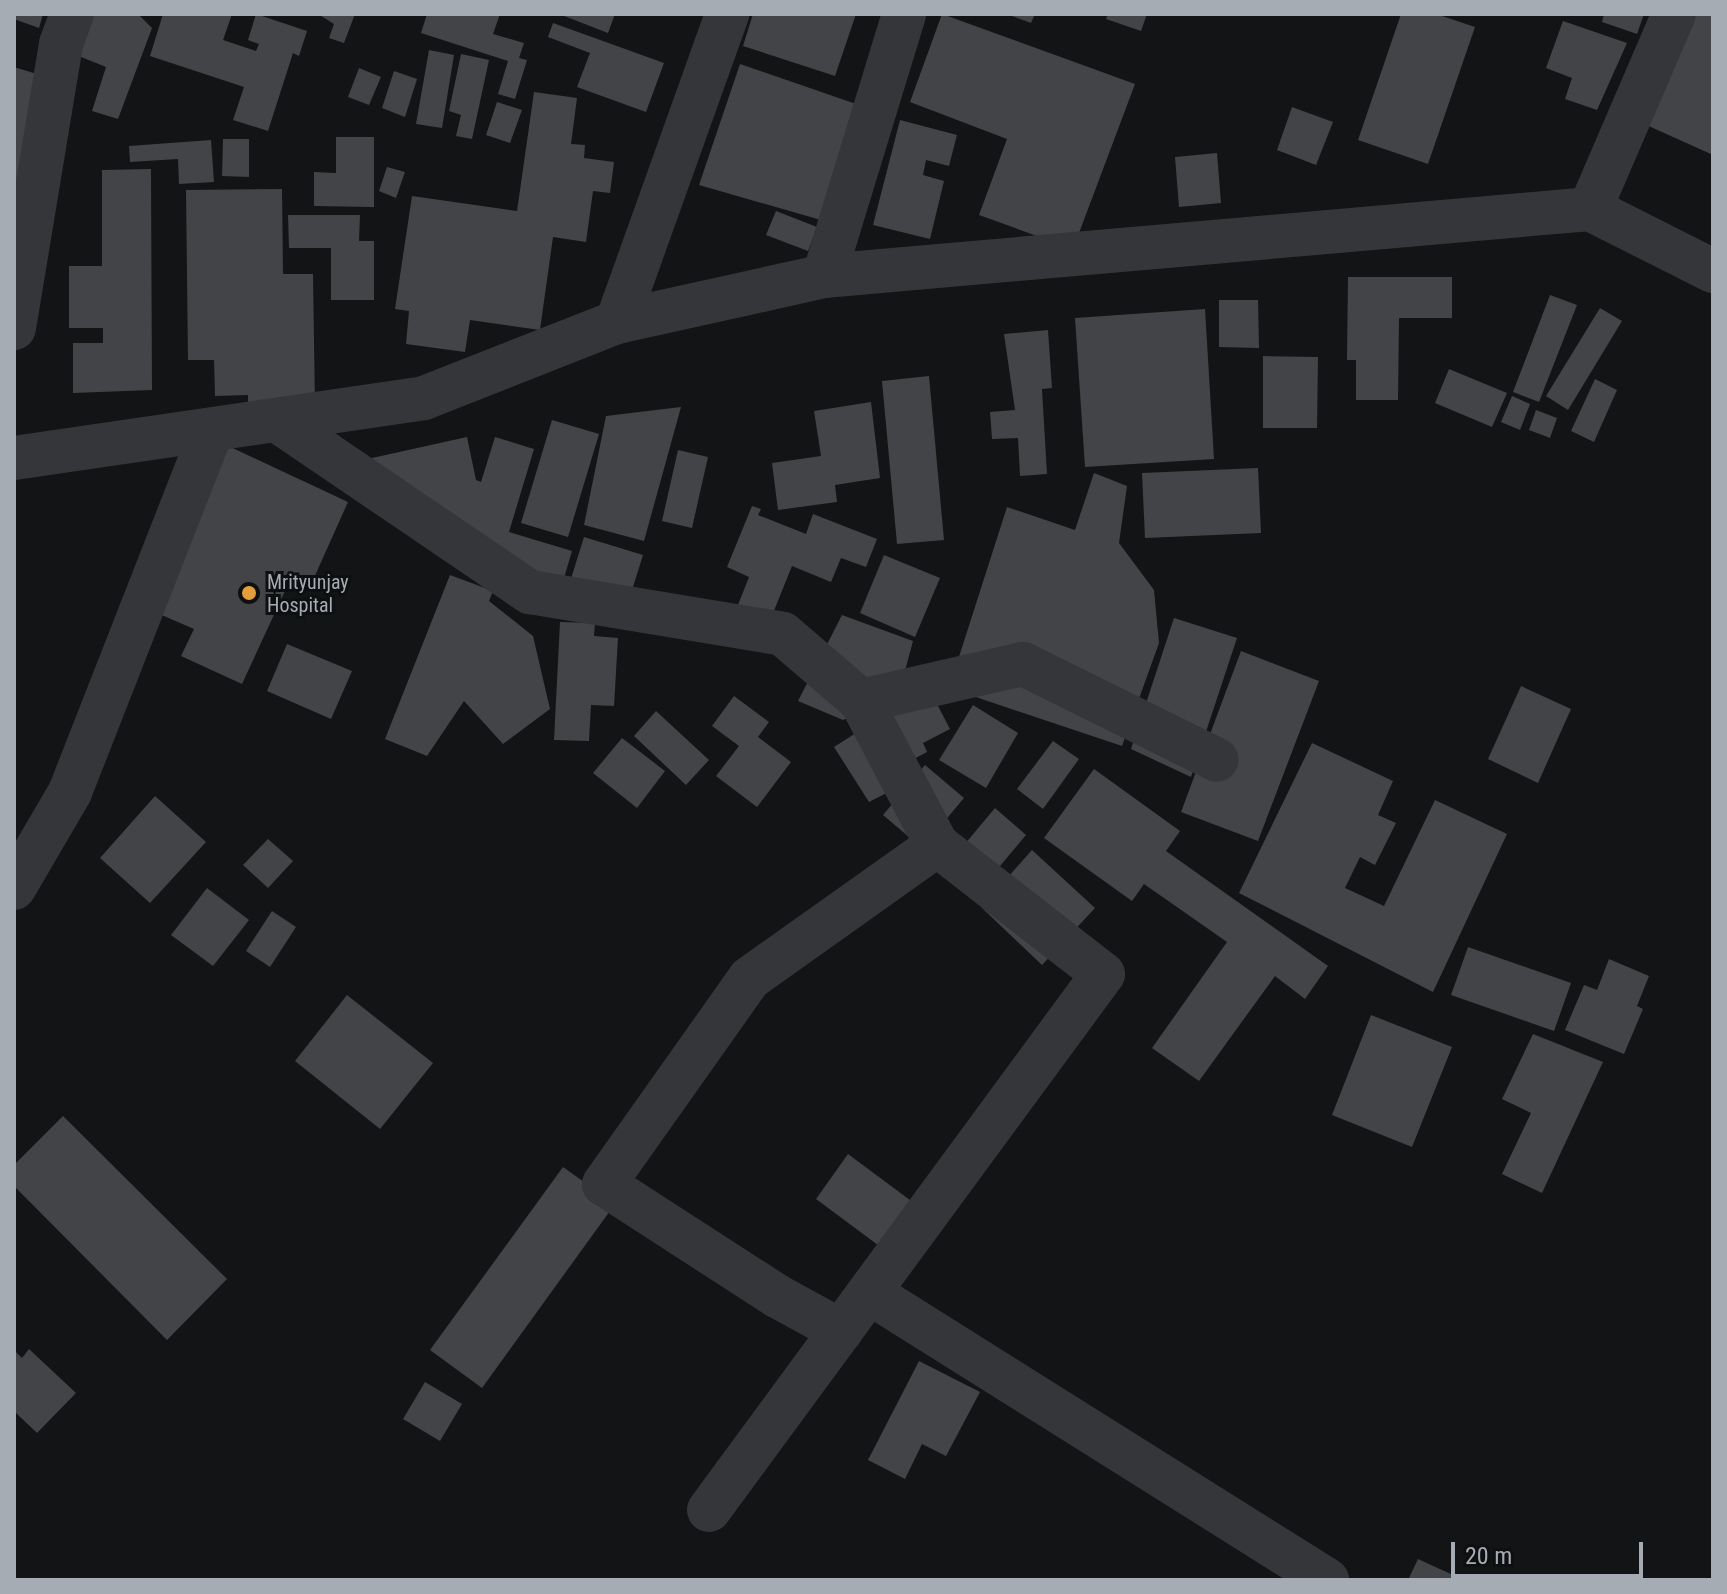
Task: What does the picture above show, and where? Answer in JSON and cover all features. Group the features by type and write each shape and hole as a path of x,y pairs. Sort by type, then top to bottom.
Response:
{"street":[{"path":"14,328 61,44 72,14"},
{"path":"617,322 727,14"},
{"path":"824,276 904,14"},
{"path":"1590,209 1674,14"},
{"path":"14,458 211,432 424,398 617,322 824,276 1590,209 1713,271"},
{"path":"278,421 530,592 783,634 861,701 937,845 1103,974 709,1510"},
{"path":"14,888 70,792 211,432"},
{"path":"861,701 1023,664 1217,760"},
{"path":"841,1331 777,1296 604,1184 750,978 937,845"},
{"path":"870,1293 1327,1580"}],"building":[{"path":"14,14 43,14 39,28 14,19"},
{"path":"77,14 138,14 152,28 118,119 92,111 106,67 66,51"},
{"path":"163,14 232,14 223,40 256,51 259,44 248,40 256,14 307,31 299,56 293,53 268,131 233,120 244,87 150,56"},
{"path":"318,14 355,14 344,43 329,38 334,24"},
{"path":"427,14 500,14 493,34 524,43 519,58 527,60 515,99 498,94 508,61 421,33"},
{"path":"559,14 615,14 608,33"},
{"path":"753,14 856,14 835,76 743,46"},
{"path":"942,14 1135,84 1073,249 979,215 1007,139 910,102"},
{"path":"1007,14 1035,14 1031,23"},
{"path":"1108,14 1147,14 1141,31 1106,19"},
{"path":"1401,14 1436,14 1475,27 1428,164 1358,140"},
{"path":"1604,14 1644,14 1637,34 1602,22"},
{"path":"1690,14 1713,14 1713,155 1642,123"},
{"path":"1563,21 1627,43 1597,110 1565,99 1572,78 1546,68"},
{"path":"553,23 664,63 646,112 577,87 590,53 548,37"},
{"path":"429,50 454,55 442,128 416,124"},
{"path":"461,54 489,60 472,139 456,136 461,115 449,111"},
{"path":"740,64 859,105 821,220 699,185"},
{"path":"14,67 53,79 20,185 14,183"},
{"path":"359,68 381,77 369,105 348,97"},
{"path":"394,71 417,79 405,117 382,108"},
{"path":"534,92 577,98 571,144 585,145 584,158 614,162 610,193 593,191 586,242 553,237 540,330 470,320 465,352 406,344 409,311 395,309 412,196 517,211"},
{"path":"497,102 522,110 510,143 486,135"},
{"path":"1292,107 1333,122 1316,165 1277,150"},
{"path":"900,120 957,135 949,166 926,160 923,175 944,181 930,239 873,225"},
{"path":"336,137 374,137 374,207 314,206 314,172 336,173"},
{"path":"223,139 249,139 249,177 222,176"},
{"path":"211,140 214,182 179,184 178,159 130,162 129,146"},
{"path":"1217,153 1221,203 1179,207 1175,157"},
{"path":"387,167 405,172 396,198 379,191"},
{"path":"151,169 152,390 73,393 73,343 103,343 103,328 69,328 69,266 102,266 102,170"},
{"path":"282,189 283,274 313,274 315,407 248,408 248,395 215,396 214,360 188,360 186,190"},
{"path":"776,211 817,227 808,251 766,235"},
{"path":"288,215 360,215 359,241 374,241 374,300 331,300 331,248 289,248"},
{"path":"1348,277 1452,277 1452,318 1399,318 1398,400 1356,400 1356,360 1347,360"},
{"path":"1550,295 1577,305 1539,402 1513,392"},
{"path":"1219,300 1258,300 1259,348 1219,347"},
{"path":"1600,308 1622,321 1568,410 1546,396"},
{"path":"1205,309 1214,459 1085,467 1075,318"},
{"path":"1048,330 1052,388 1042,389 1047,474 1020,476 1018,438 992,439 990,412 1015,410 1004,334"},
{"path":"1263,356 1318,357 1317,428 1263,428"},
{"path":"1449,369 1507,393 1492,427 1435,403"},
{"path":"929,376 944,540 897,544 882,381"},
{"path":"1595,379 1617,390 1594,442 1571,431"},
{"path":"1512,396 1530,404 1520,430 1501,422"},
{"path":"871,402 880,478 835,485 837,502 778,510 772,463 821,456 814,411"},
{"path":"681,407 644,541 584,525 606,416"},
{"path":"1536,410 1557,418 1550,438 1529,430"},
{"path":"552,420 599,434 568,537 521,523"},
{"path":"467,437 476,480 481,482 495,437 534,449 509,532 572,551 558,598 363,460"},
{"path":"224,444 348,502 309,589 290,580 242,684 181,656 194,629 157,613"},
{"path":"678,450 708,457 692,528 662,521"},
{"path":"1258,468 1261,533 1145,538 1142,473"},
{"path":"1094,473 1127,486 1119,543 1154,590 1159,643 1122,746 949,688 1007,507 1075,530"},
{"path":"752,506 761,509 758,515 806,534 813,514 877,539 866,567 841,558 831,582 792,566 767,628 734,615 749,577 727,567"},
{"path":"584,537 643,555 623,619 564,601"},
{"path":"884,555 940,578 915,637 860,613"},
{"path":"450,575 493,591 489,601 533,636 550,709 503,744 464,701 427,756 385,739"},
{"path":"842,615 913,641 898,697 843,720 798,701"},
{"path":"1174,618 1237,638 1191,777 1131,749"},
{"path":"560,622 595,623 594,636 618,638 614,706 591,705 589,741 554,740"},
{"path":"287,644 352,671 331,719 267,691"},
{"path":"1241,651 1319,681 1258,841 1181,812"},
{"path":"1521,686 1571,709 1538,783 1488,759"},
{"path":"928,687 950,729 923,743 927,752 895,769 904,784 869,802 834,747"},
{"path":"734,696 769,722 758,737 791,762 757,807 716,776 739,746 712,726"},
{"path":"973,705 1018,733 986,788 939,760"},
{"path":"656,711 709,760 686,785 634,736"},
{"path":"622,738 665,771 637,808 593,773"},
{"path":"1053,741 1079,759 1043,809 1017,789"},
{"path":"1312,743 1393,781 1378,815 1396,823 1375,865 1360,857 1345,888 1384,906 1435,800 1507,834 1433,992 1239,893"},
{"path":"925,765 964,798 922,848 883,815"},
{"path":"1094,769 1180,831 1166,851 1328,966 1305,999 1275,976 1199,1081 1152,1048 1227,942 1144,884 1132,901 1044,838"},
{"path":"155,796 206,842 150,903 100,858"},
{"path":"995,808 1026,835 985,884 954,857"},
{"path":"268,839 293,861 268,888 243,865"},
{"path":"1032,850 1095,908 1042,965 981,907"},
{"path":"207,888 249,920 213,966 171,935"},
{"path":"272,911 296,927 270,967 246,951"},
{"path":"1468,947 1571,983 1554,1031 1451,995"},
{"path":"1609,959 1649,976 1637,1006 1643,1009 1624,1054 1565,1030 1584,985 1597,990"},
{"path":"347,995 433,1063 380,1129 295,1061"},
{"path":"1371,1015 1452,1047 1412,1147 1332,1115"},
{"path":"1533,1034 1603,1062 1542,1193 1502,1174 1531,1113 1502,1099"},
{"path":"63,1116 227,1279 167,1340 14,1186 14,1165"},
{"path":"848,1154 922,1209 890,1254 816,1199"},
{"path":"563,1167 615,1204 482,1388 430,1350"},
{"path":"29,1349 76,1393 37,1433 14,1411 14,1350 22,1358"},
{"path":"919,1361 980,1392 946,1456 922,1444 905,1479 868,1460"},
{"path":"425,1382 462,1404 440,1441 403,1419"},
{"path":"1418,1559 1464,1580 1408,1580"}],"place":[{"name":"Mrityunjay Hospital","path":"249,593"}]}
